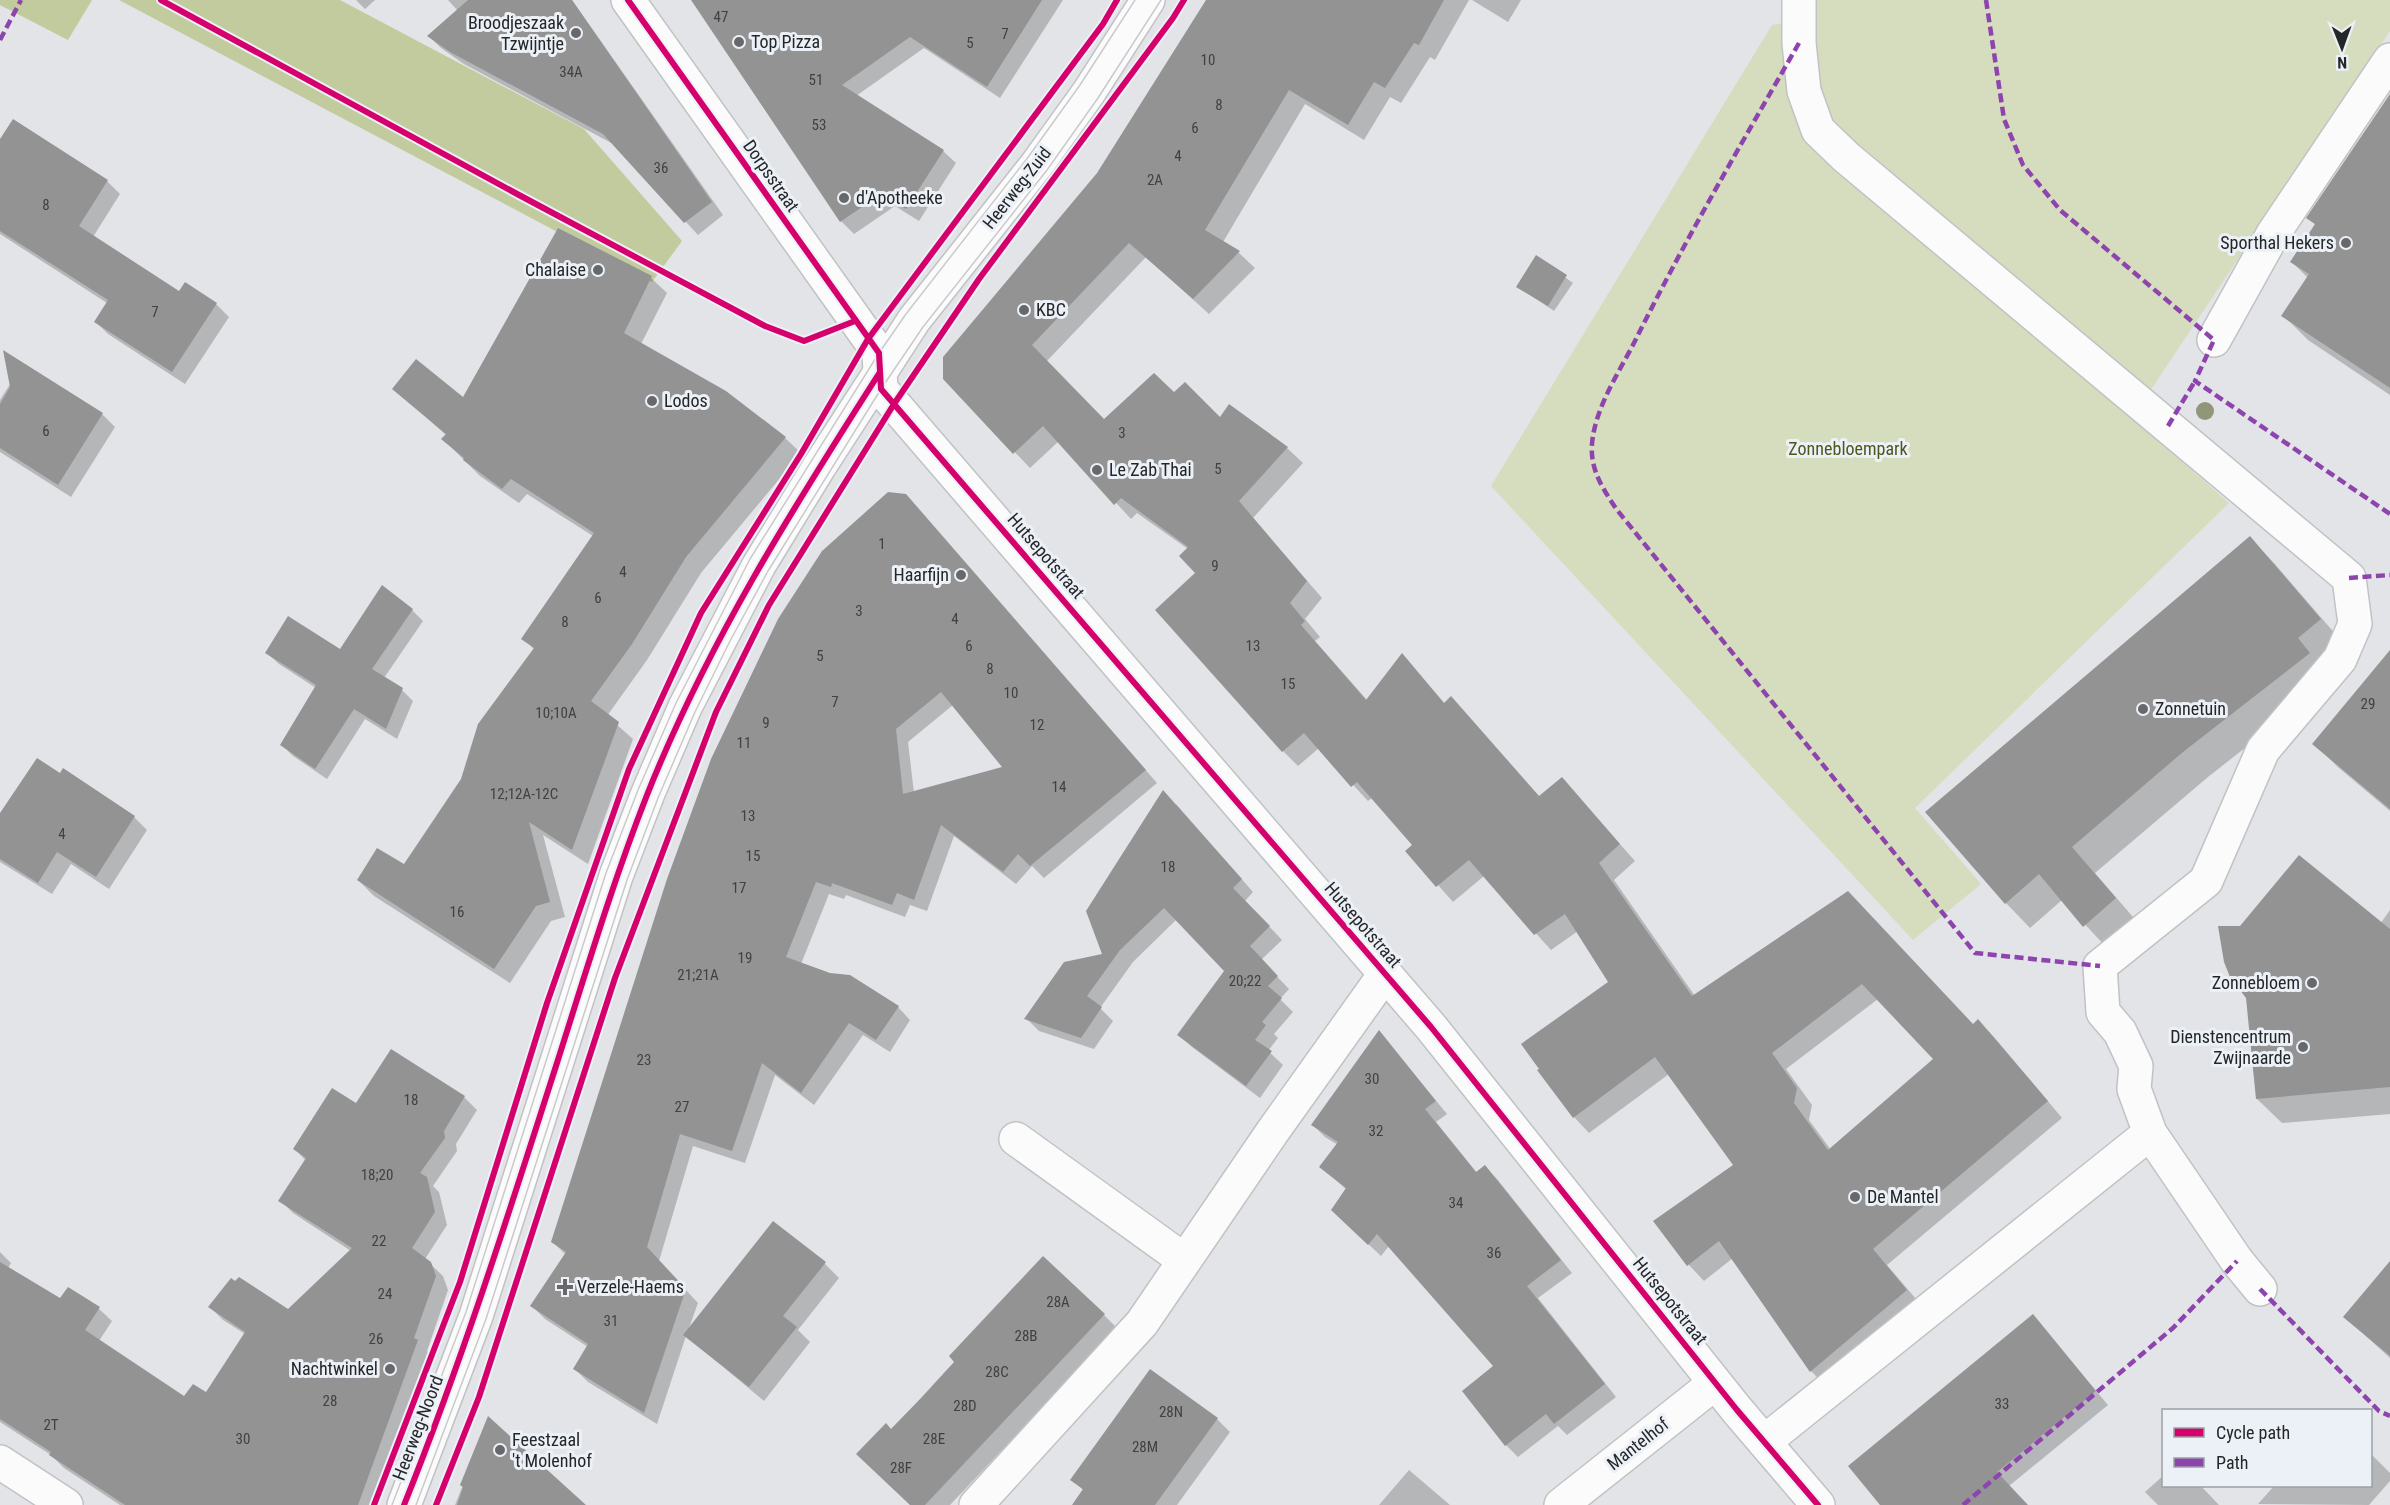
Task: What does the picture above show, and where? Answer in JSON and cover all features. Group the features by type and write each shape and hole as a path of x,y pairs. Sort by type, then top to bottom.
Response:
{"street":[{"name":"Dorpsstraat","path":"628,0 879,353 880,372"},
{"name":"Heerweg-Zuid","path":"880,372 914,320 1038,163 1089,92 1148,0"},
{"path":"1798,0 1799,44 1804,91 1818,130 1846,157 2349,578 2355,624 2340,659 2263,750 2206,881 2100,966 2103,1012 2120,1032 2136,1066 2134,1089 2150,1133 2237,1261 2260,1289"},
{"path":"2214,340 2272,234 2390,60"},
{"name":"Hutsepotstraat","path":"880,372 881,389 1385,974 1468,1074 1715,1383 1818,1505"},
{"name":"Heerweg-Noord","path":"404,1505 476,1316 616,876 648,793 685,707 747,586 880,372"},
{"path":"976,1505 1142,1323 1385,974"},
{"path":"1764,1442 2150,1133"},
{"path":"1016,1139 1184,1260"},
{"name":"Mantelhof","path":"1561,1505 1715,1383"},
{"path":"0,1462 66,1505"}],"green space":[{"path":"0,0 92,0 68,40 0,5"},
{"path":"119,0 340,0 584,129 682,241 652,282"},
{"name":"Zonnebloempark","path":"1815,0 2390,0 2390,31 2132,418 2229,503 1915,808 1981,884 1913,940 1491,486 1772,25 1811,18"}],"building":[{"path":"468,0 572,0 712,202 684,223 603,134 450,52 427,36"},
{"path":"691,0 1042,0 987,87 910,37 842,85 944,150 906,209 881,194 840,222"},
{"path":"1206,0 1444,0 1419,45 1414,43 1385,88 1374,82 1348,125 1289,90 1205,230 1240,251 1193,299 1129,243 1032,345 1104,419 1154,373 1174,392 1185,382 1220,417 1229,404 1288,447 1239,501 1307,581 1290,603 1305,621 1301,625 1366,700 1402,653 1444,703 1451,696 1539,796 1562,777 1620,844 1599,863 1692,996 1848,891 1973,1024 1978,1019 2048,1101 1873,1249 1907,1290 1810,1372 1719,1241 1687,1266 1653,1221 1733,1165 1655,1057 1573,1118 1537,1070 1539,1069 1521,1044 1608,982 1565,914 1534,935 1469,860 1436,887 1405,851 1412,845 1357,782 1351,787 1304,733 1282,752 1155,610 1195,573 1179,556 1188,547 1121,498 1114,505 1043,426 1013,454 943,379 943,357 1097,173","holes":["1862,984 1933,1059 1828,1150 1794,1103 1797,1088 1772,1053"]},
{"name":"Sporthal Hekers","path":"2390,94 2390,388 2281,316 2309,274 2290,262 2315,224 2306,218"},
{"path":"13,119 108,180 79,226 179,291 185,282 217,303 172,372 94,322 108,300 0,231 0,139"},
{"path":"558,228 652,276 624,333 726,391 786,437 686,557 632,644 591,701 619,722 572,850 529,822 550,902 536,906 494,969 357,880 377,848 404,864 461,779 478,724 534,648 521,639 594,533 511,479 502,489 463,460 464,458 441,439 446,434 392,389 416,359 463,397"},
{"path":"1536,255 1567,275 1548,306 1516,287"},
{"path":"3,350 103,413 58,485 0,448 0,404 10,387"},
{"path":"888,492 906,494 1146,770 1030,866 1018,854 1003,872 941,825 914,900 897,893 892,905 832,883 831,887 816,882 786,957 830,973 850,975 899,1006 876,1040 849,1023 801,1093 762,1063 732,1151 680,1134 647,1247 686,1289 644,1413 573,1369 588,1344 530,1306 566,1252 551,1242 667,879 711,759 778,619 822,551","holes":["941,692 1002,767 903,794 896,729"]},
{"name":"Zonnetuin","path":"2250,536 2321,619 2298,638 2310,653 2183,752 2072,847 2116,898 2083,927 2039,874 2005,904 1925,812"},
{"path":"382,585 413,609 372,669 403,688 386,729 354,709 315,769 280,745 316,685 265,653 288,616 340,649"},
{"path":"2390,650 2390,809 2312,744"},
{"path":"37,758 60,773 63,768 135,816 96,877 57,852 38,883 0,859 0,813"},
{"path":"1163,790 1242,879 1233,888 1270,926 1250,946 1278,976 1268,986 1282,998 1262,1022 1266,1025 1255,1040 1272,1051 1246,1086 1177,1035 1227,967 1224,971 1164,908 1120,950 1087,996 1102,1007 1081,1038 1024,1019 1064,962 1102,954 1086,911"},
{"name":"Zonnebloem","path":"2299,855 2390,929 2390,1087 2256,1099 2246,998 2230,977 2224,962 2218,926 2240,926"},
{"path":"1379,1030 1436,1101 1425,1109 1476,1172 1485,1165 1561,1260 1527,1286 1605,1384 1554,1424 1546,1414 1505,1446 1462,1391 1493,1366 1377,1234 1368,1245 1331,1210 1346,1188 1319,1167 1338,1142 1311,1125"},
{"path":"391,1049 465,1096 444,1131 445,1138 420,1173 427,1177 435,1212 412,1248 431,1262 436,1276 414,1338 418,1340 358,1505 125,1505 49,1455 51,1452 0,1419 0,1262 60,1298 68,1287 100,1307 85,1330 184,1396 193,1384 206,1392 245,1332 208,1307 231,1278 235,1281 239,1277 288,1309 352,1248 278,1201 306,1158 293,1149 332,1088 356,1103"},
{"path":"773,1221 826,1262 783,1316 797,1327 749,1387 683,1335"},
{"path":"1043,1256 1105,1314 925,1505 910,1505 856,1454 886,1423 891,1429 921,1398 954,1362 949,1356"},
{"path":"2390,1261 2390,1356 2343,1317"},
{"path":"2033,1314 2096,1391 1997,1472 2028,1505 1880,1505 1848,1466"},
{"path":"1150,1369 1218,1418 1155,1505 1072,1505 1083,1489 1070,1480"},
{"name":"Feestzaal 't Molenhof","path":"488,1416 586,1505 457,1505 463,1487 460,1485"}],"tram line":[{"path":"392,1505 466,1312 606,873 638,790 676,703 750,559 879,353 906,314 1029,156 1080,85 1135,0"},
{"path":"416,1505 486,1319 627,880 658,798 695,712 730,641 768,571 881,389 923,327 1047,170 1098,98 1161,0"}],"marked path":[{"path":"0,40 21,0"},
{"path":"1986,0 2004,119 2023,165 2060,210 2214,340 2195,381 2390,514"},
{"path":"1799,43 1695,227 1609,390 1594,430 1592,453 1595,471 1617,510 1975,953 2100,966"},
{"path":"2168,426 2195,381"},
{"path":"2349,578 2390,575"},
{"path":"1963,1505 2173,1328 2237,1261"},
{"path":"2260,1289 2379,1411 2390,1416"}],"cycle path":[{"path":"161,0 765,326 804,341 855,321"},
{"path":"628,0 879,353 881,389 1431,1027 1737,1410 1818,1505"},
{"path":"374,1505 460,1282 547,1003 629,769 701,613 801,454 868,339 1103,24 1117,0"},
{"path":"436,1505 479,1397 615,978 716,712 769,605 894,404 979,279 1184,0"},
{"path":"404,1505 446,1396 484,1287 610,896 647,795 696,684 753,578 815,474 880,372"}],"place":[{"name":"Broodjeszaak Tzwijntje","path":"576,33"},
{"name":"Top Pizza","path":"739,42"},
{"name":"d'Apotheeke","path":"844,198"},
{"name":"Sporthal Hekers","path":"2346,243"},
{"name":"Chalaise","path":"598,270"},
{"name":"KBC","path":"1024,310"},
{"name":"Lodos","path":"652,401"},
{"name":"Le Zab Thai","path":"1097,470"},
{"name":"Haarfijn","path":"961,575"},
{"name":"Zonnetuin","path":"2143,709"},
{"name":"Zonnebloem","path":"2312,983"},
{"name":"Dienstencentrum Zwijnaarde","path":"2303,1047"},
{"name":"De Mantel","path":"1855,1197"},
{"name":"Verzele-Haems","path":"565,1287"},
{"name":"Nachtwinkel","path":"390,1369"},
{"name":"Feestzaal 't Molenhof","path":"500,1450"}]}
